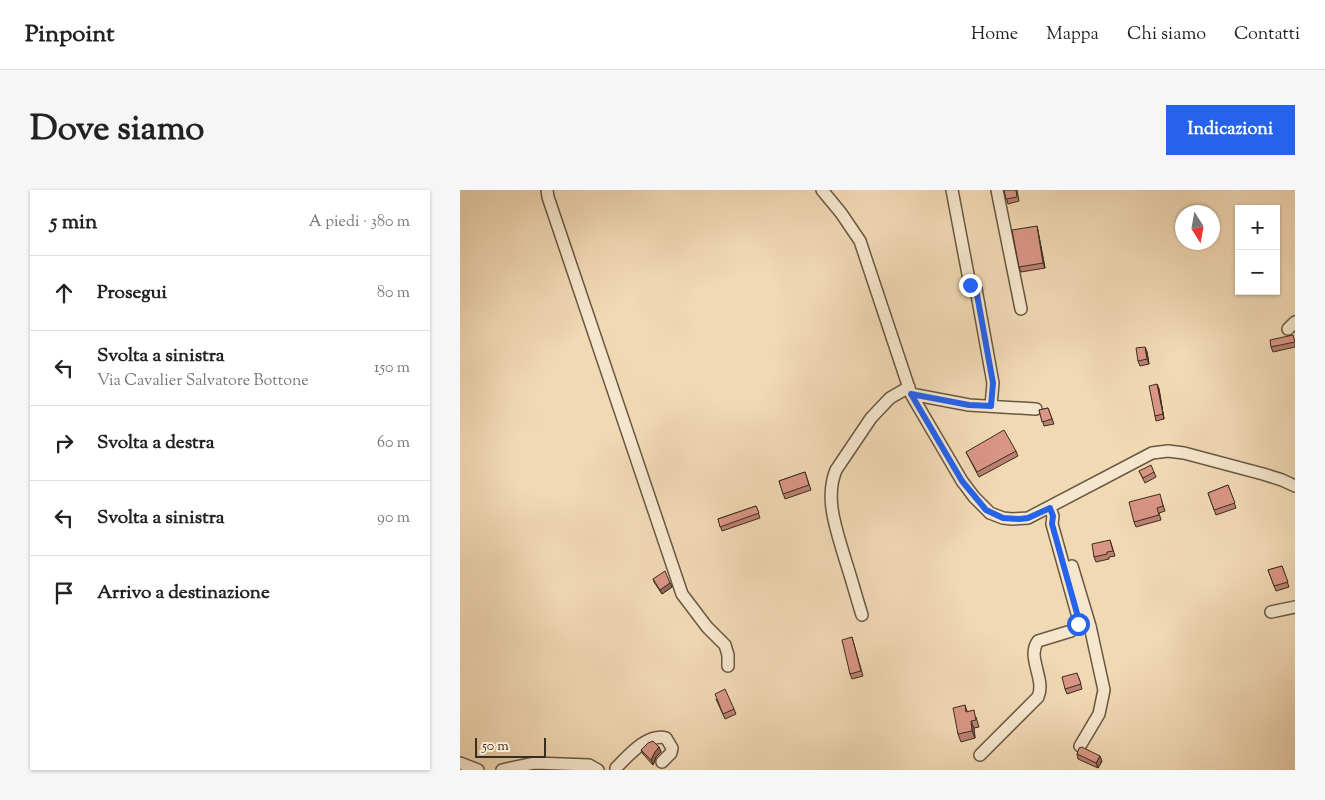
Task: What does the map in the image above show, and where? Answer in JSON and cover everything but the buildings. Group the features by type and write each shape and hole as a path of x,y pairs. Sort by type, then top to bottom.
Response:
{"street":[{"path":"547,190 682,594 708,628 724,645 728,655 728,666"},
{"path":"822,190 842,212 860,241 910,391 962,481 986,510 1003,518 1020,519 1051,512 1152,453 1163,451 1184,453 1263,474 1295,486"},
{"path":"952,190 970,285 976,289 978,298 993,383 991,406"},
{"path":"997,190 1021,309"},
{"path":"862,615 836,525 831,496 832,478 836,470 871,418 890,398 910,391 969,405 1036,409"},
{"path":"1051,512 1059,522 1090,626 1103,681 1104,697 1099,714 1080,746"},
{"path":"980,755 1038,697 1041,686 1034,651 1038,641 1071,630 1078,624 1078,617 1052,524 1051,512"},
{"path":"1271,612 1295,607"},
{"path":"616,770 635,750 653,738 660,736 666,738 672,748 671,753 662,762"},
{"path":"460,763 478,770"},
{"path":"502,770 534,763 589,765 598,770"}],"route":[{"path":"970,285 976,289 993,383 991,406 969,405 911,394 962,481 986,510 1003,518 1020,519 1028,518 1050,508 1053,516 1052,524 1078,617 1078,624"}]}
